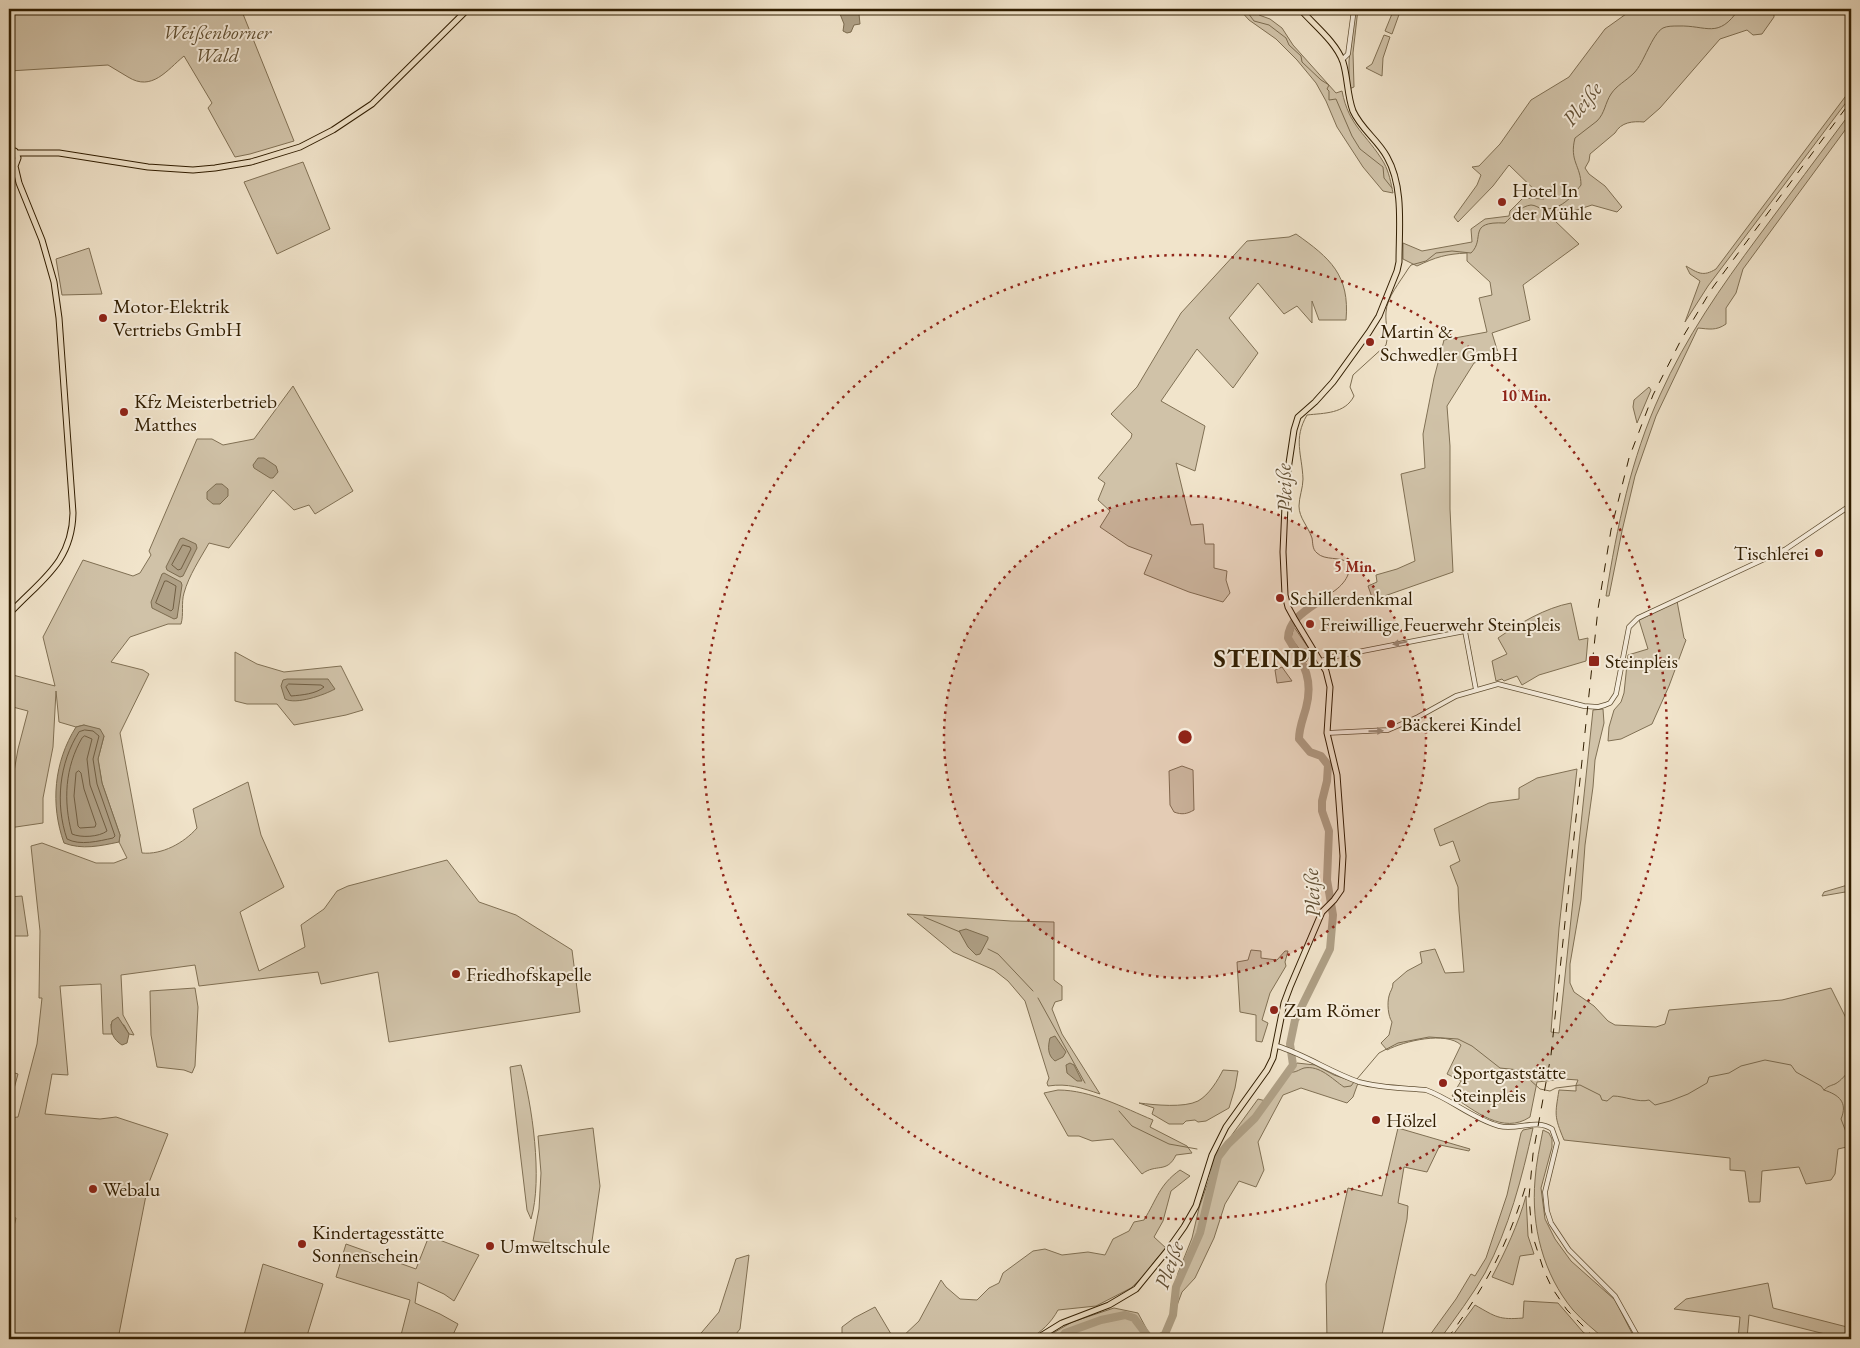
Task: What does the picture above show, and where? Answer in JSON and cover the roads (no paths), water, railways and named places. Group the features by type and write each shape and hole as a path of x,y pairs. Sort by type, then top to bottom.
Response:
{"main road":[{"path":"9,148 17,153 60,153 148,167 193,170 251,162 300,147 333,130 372,104 468,9"},
{"path":"1036,1339 1062,1322 1109,1305 1136,1289 1184,1227 1196,1206 1212,1155 1222,1134 1267,1070 1276,1046 1283,1009 1290,987 1322,912 1341,890 1343,856 1335,763 1327,733 1329,678 1324,660 1295,620 1288,607 1285,595 1283,552 1286,483 1296,422 1302,413 1333,382 1369,332 1379,316 1397,271 1399,262 1399,193 1396,176 1387,156 1362,126 1355,114 1350,102 1342,60 1335,48 1300,9"},
{"path":"17,153 18,183"},
{"path":"9,614 58,564 68,546 72,531 73,508 59,318 54,282 42,240 18,183 9,169 35,153"}],"street":[{"path":"1342,60 1348,54 1354,9"},
{"path":"1327,733 1388,730 1456,696 1498,684 1579,706 1598,707 1610,703 1616,694 1629,627 1638,618 1786,549 1851,505"},
{"path":"1324,660 1465,631 1476,690"},
{"path":"1276,1046 1298,1053 1334,1073 1359,1082 1426,1090 1499,1126 1514,1128 1544,1124 1554,1132 1557,1143 1546,1192 1547,1211 1551,1223 1569,1250 1615,1296 1639,1339"}],"water":[{"path":"846,9 859,14 860,24 854,25 851,32 847,33 843,31 844,24 840,14"},
{"path":"258,458 264,458 276,466 278,472 273,478 254,468 253,465"},
{"path":"216,484 222,484 228,489 228,496 220,504 213,504 207,499 207,492"},
{"path":"183,538 196,544 197,548 183,576 180,577 167,570 166,567 180,539"},
{"path":"164,573 181,582 182,585 177,618 174,619 152,608 151,602"},
{"path":"328,679 335,689 310,698 290,701 285,699 281,686 283,680"},
{"path":"84,725 100,729 104,736 98,759 102,783 120,835 119,842 84,847 64,843 57,813 56,784 63,754 69,740 76,727"},
{"path":"966,929 988,937 980,954 976,955 968,947 959,931"},
{"path":"118,1017 129,1034 127,1043 122,1045 117,1041 111,1029 112,1021"},
{"path":"1055,1036 1066,1052 1063,1057 1055,1061 1049,1053 1049,1047 1050,1038"},
{"path":"1070,1063 1074,1065 1082,1081 1077,1081 1067,1073 1066,1065"}],"waterway":[{"path":"1245,9 1254,21 1269,25 1286,38 1289,45 1301,56 1302,62 1329,85 1327,89 1329,91 1329,100 1336,99 1352,136 1360,149 1383,167 1384,178 1392,188"},
{"name":"Pleiße","path":"1326,596 1343,583 1348,574 1349,563 1324,557 1315,551 1312,538 1300,514 1299,503 1303,479 1299,447 1300,432 1307,415 1334,412 1345,406 1354,396 1350,387 1353,375 1386,345 1387,306 1394,290 1408,269 1411,265 1426,261 1436,253 1452,251 1471,253 1475,248 1481,228 1493,223 1505,223 1524,207 1531,205 1542,209 1549,209 1565,202 1581,185 1573,152 1575,138 1600,118 1611,94 1638,68 1659,31 1665,27 1672,26 1718,28 1732,19 1739,9"},
{"name":"Pleiße","path":"1158,1339 1165,1334 1173,1315 1176,1287 1200,1233 1218,1157 1228,1144 1255,1118 1293,1065 1290,1044 1295,1020 1330,949 1333,915 1327,880 1329,831 1322,811 1328,765 1321,756 1310,752 1299,739 1309,688 1306,671 1288,638 1289,631 1296,619 1326,596"},
{"path":"924,917 960,932"},
{"path":"988,949 998,954 1033,991"},
{"path":"1038,998 1085,1083"},
{"path":"1357,1079 1379,1053 1398,1043 1429,1037 1458,1039 1472,1046 1500,1068 1519,1070 1540,1089 1550,1091 1556,1088 1580,1085 1600,1095 1602,1100 1607,1101 1613,1096 1617,1096 1641,1101 1649,1100 1655,1105 1688,1094 1707,1083 1709,1077 1729,1073 1741,1066 1765,1060 1791,1065 1796,1072 1838,1097 1843,1104 1841,1119 1846,1132 1848,1133 1851,1129"},
{"path":"1289,1072 1310,1068 1326,1073 1344,1087 1351,1086 1354,1082"},
{"path":"1824,1090 1839,1081 1851,1069"},
{"path":"1119,1111 1132,1126 1169,1144 1197,1149"},
{"path":"1851,1117 1849,1120 1851,1127"},
{"name":"Pleiße","path":"1061,1339 1065,1333 1101,1320 1125,1315 1134,1318 1150,1339"}],"railway":[{"path":"1596,1339 1567,1310 1552,1288 1544,1271 1532,1234 1529,1197 1533,1154 1551,1055 1598,609 1611,530 1629,458 1653,395 1681,340 1713,287 1851,101"},
{"path":"1447,1339 1494,1266 1519,1207 1526,1185"}],"place":[{"name":"Hotel In der Mühle","path":"1502,202"},
{"name":"Motor-Elektrik Vertriebs GmbH","path":"103,318"},
{"name":"Martin & Schwedler GmbH","path":"1370,342"},
{"name":"Kfz Meisterbetrieb Matthes","path":"124,412"},
{"name":"Tischlerei","path":"1819,553"},
{"name":"Schillerdenkmal","path":"1280,598"},
{"name":"Freiwillige Feuerwehr Steinpleis","path":"1310,624"},
{"name":"Steinpleis","path":"1594,661"},
{"name":"Bäckerei Kindel","path":"1391,724"},
{"name":"Friedhofskapelle","path":"456,974"},
{"name":"Zum Römer","path":"1274,1010"},
{"name":"Sportgaststätte Steinpleis","path":"1443,1083"},
{"name":"Hölzel","path":"1376,1120"},
{"name":"Webalu","path":"93,1189"},
{"name":"Kindertagesstätte Sonnenschein","path":"302,1244"},
{"name":"Umweltschule","path":"490,1246"}],"district":[{"name":"STEINPLEIS","path":"1288,658"}],"park label":[{"name":"Weißenborner Wald","path":"217,44"}]}
